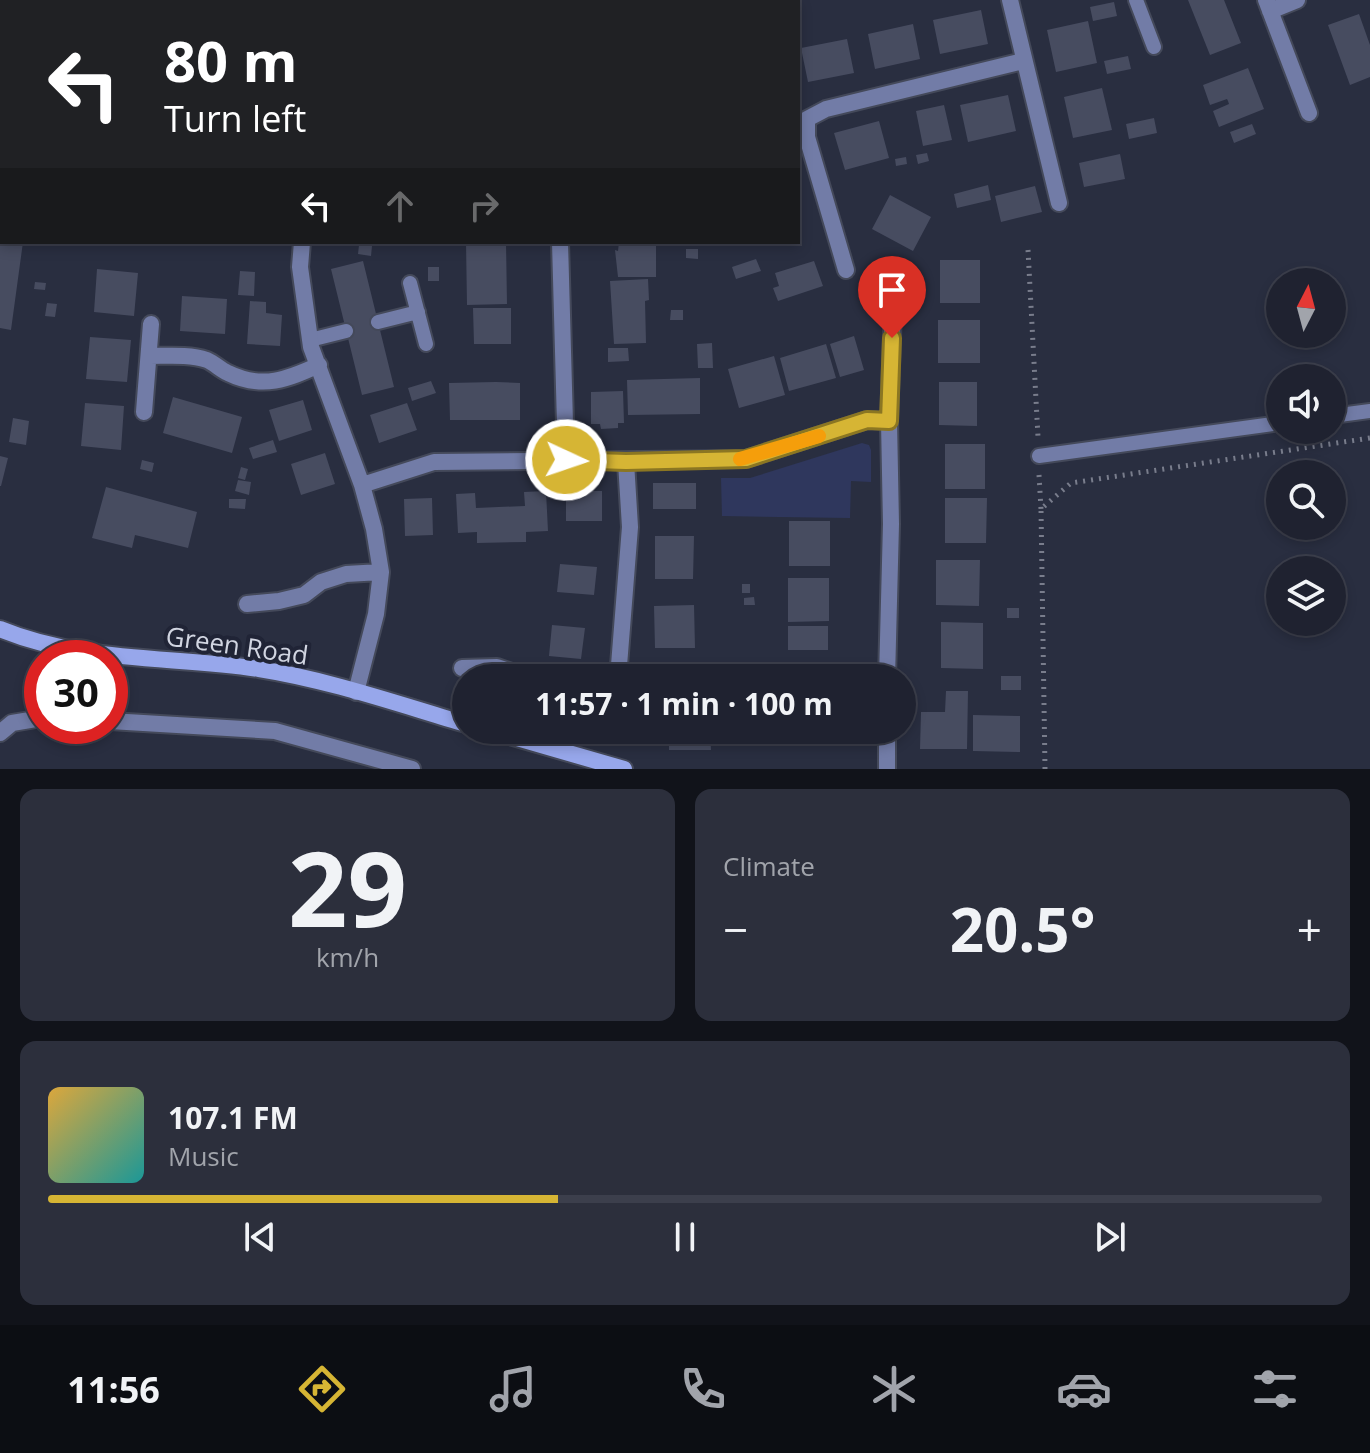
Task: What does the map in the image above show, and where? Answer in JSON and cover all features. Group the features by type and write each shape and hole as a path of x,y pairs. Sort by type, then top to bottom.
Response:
{"street":[{"path":"1010,0 1059,203"},
{"path":"1297,0 1268,5 1309,113"},
{"path":"846,270 807,137 807,119 826,109 1023,61"},
{"path":"302,244 300,267 310,340 362,485 381,572 376,614 356,692"},
{"path":"560,244 566,460"},
{"path":"887,664 893,310"},
{"path":"144,412 151,324"},
{"path":"149,356 188,356 208,360 229,374 255,381 281,382 319,365"},
{"path":"362,485 434,462 746,459 867,420 889,421"},
{"path":"619,664 630,527 626,462"},
{"path":"247,604 304,595 321,582 346,574 381,572"},
{"name":"Green Road","path":"0,629 22,638 94,654 258,669 312,679 452,720"},
{"path":"0,733 12,723 24,721"},
{"path":"128,722 275,731 412,769"},
{"path":"537,744 624,769"},
{"path":"887,744 887,769"}],"lane":[{"path":"1136,0 1154,47"},
{"path":"410,283 426,344"},
{"path":"378,322 418,312"},
{"path":"310,340 346,331"},
{"path":"1346,414 1370,411"},
{"path":"1039,456 1266,425"}],"path":[{"path":"1028,250 1041,509 1045,769"},
{"path":"1041,509 1071,483 1370,438"}],"shaded area":[{"path":"862,443 869,445 871,450 871,482 851,481 850,518 722,516 721,478 750,478"}],"building":[{"path":"1188,0 1224,0 1241,43 1210,55"},
{"path":"1114,2 1117,16 1093,21 1090,7"},
{"path":"981,10 988,44 940,54 933,20"},
{"path":"1359,14 1370,45 1370,77 1350,85 1328,25"},
{"path":"1088,21 1097,63 1056,72 1047,30"},
{"path":"913,24 920,59 875,69 868,34"},
{"path":"847,39 854,73 808,82 801,48"},
{"path":"1128,56 1131,69 1107,74 1104,61"},
{"path":"1248,68 1264,109 1219,127 1213,111 1229,104 1228,101 1210,105 1203,85"},
{"path":"1102,88 1112,130 1073,138 1064,97"},
{"path":"1008,95 1016,131 968,142 960,105"},
{"path":"944,105 952,140 923,146 916,111"},
{"path":"1154,118 1157,133 1129,139 1126,124"},
{"path":"879,121 889,158 845,170 834,133"},
{"path":"1252,124 1256,134 1234,143 1230,132"},
{"path":"927,153 929,161 918,164 916,155"},
{"path":"1120,154 1125,179 1084,187 1079,163"},
{"path":"906,157 907,164 896,166 895,159"},
{"path":"988,185 991,200 957,208 954,194"},
{"path":"1035,186 1042,212 1001,222 995,196"},
{"path":"890,195 931,217 913,251 872,229"},
{"path":"0,244 23,244 11,330 0,328"},
{"path":"466,244 506,244 507,304 467,305"},
{"path":"619,244 656,244 656,277 618,277 615,250 618,251"},
{"path":"359,245 372,246 371,256 358,254"},
{"path":"686,249 698,249 698,259 686,258"},
{"path":"756,259 761,271 736,279 732,267"},
{"path":"940,260 980,260 980,303 940,303"},
{"path":"363,261 394,387 362,395 331,269"},
{"path":"814,261 823,286 778,301 773,288 779,286 775,273"},
{"path":"428,267 439,267 439,281 428,281"},
{"path":"97,269 138,273 134,316 94,312"},
{"path":"240,271 255,272 254,296 238,295"},
{"path":"648,279 646,343 614,344 610,281"},
{"path":"35,282 46,283 45,290 34,289"},
{"path":"182,296 227,299 225,334 180,331"},
{"path":"250,301 266,302 266,313 282,315 280,346 247,344"},
{"path":"47,303 57,304 55,317 45,316"},
{"path":"473,308 511,308 511,344 474,344"},
{"path":"671,310 683,310 683,320 670,320"},
{"path":"938,320 980,320 980,363 938,363"},
{"path":"854,336 864,370 840,377 830,344"},
{"path":"90,337 131,340 127,382 86,379"},
{"path":"712,343 713,368 698,368 697,344"},
{"path":"826,344 836,378 789,391 780,358"},
{"path":"608,348 628,348 629,361 608,362"},
{"path":"774,356 785,395 739,408 728,369"},
{"path":"700,378 700,414 628,415 627,380"},
{"path":"431,381 436,393 412,401 408,388"},
{"path":"939,382 977,382 977,426 939,425"},
{"path":"449,383 520,383 520,420 450,420"},
{"path":"623,391 624,423 618,423 618,428 601,429 600,424 591,424 591,392"},
{"path":"173,397 242,417 232,453 163,433"},
{"path":"303,400 312,430 279,441 269,410"},
{"path":"85,403 124,406 121,450 81,446"},
{"path":"407,403 417,430 379,443 370,415"},
{"path":"13,418 29,421 26,445 9,442"},
{"path":"273,440 277,452 253,459 249,448"},
{"path":"945,444 985,444 985,489 945,489"},
{"path":"325,453 335,484 301,495 291,464"},
{"path":"0,456 8,458 1,486 0,486"},
{"path":"142,460 154,463 152,472 140,469"},
{"path":"241,467 248,469 245,480 238,478"},
{"path":"238,480 251,482 249,495 235,491"},
{"path":"653,483 696,483 696,509 653,509"},
{"path":"106,487 197,512 188,548 135,535 132,548 92,538"},
{"path":"546,491 548,531 526,532 526,542 477,543 477,532 458,533 456,494 475,493 476,508 525,506 524,492"},
{"path":"566,491 602,491 602,521 566,521"},
{"path":"432,498 433,535 405,536 404,499"},
{"path":"945,498 987,498 986,543 945,543"},
{"path":"229,499 246,499 245,509 229,508"},
{"path":"789,521 830,521 830,566 789,566"},
{"path":"655,536 694,536 693,579 655,579"},
{"path":"936,560 980,560 979,606 936,605"},
{"path":"560,564 597,567 594,595 557,592"},
{"path":"788,578 829,578 829,621 788,622"},
{"path":"742,584 750,584 750,593 742,593"},
{"path":"754,597 755,605 744,605 744,598"},
{"path":"694,605 695,648 655,648 654,606"},
{"path":"1007,608 1019,608 1019,618 1007,618"},
{"path":"941,622 983,623 983,669 941,668"},
{"path":"552,625 585,628 581,659 549,656"},
{"path":"788,626 828,626 828,650 788,650"},
{"path":"1001,676 1021,676 1021,690 1001,690"},
{"path":"946,691 968,691 967,749 920,749 921,712 945,712"},
{"path":"973,715 1020,716 1020,752 973,751"},
{"path":"669,744 711,744 711,750 669,750"}],"slow traffic":[{"path":"740,459 819,436"}],"route":[{"path":"566,460 746,459 867,420 889,421 892,338"}]}
